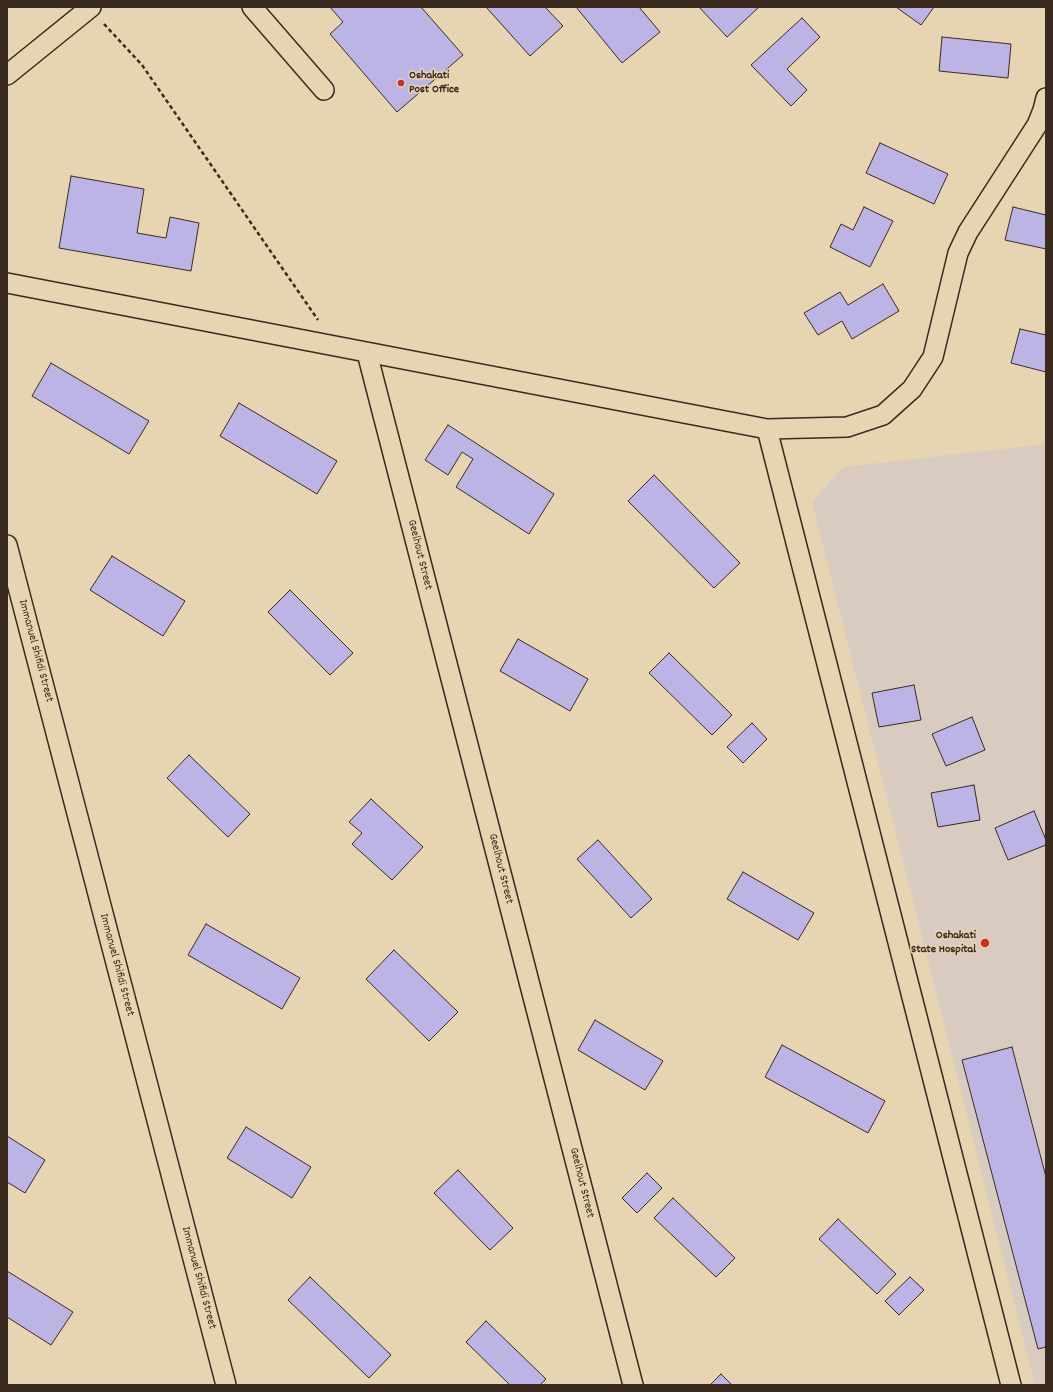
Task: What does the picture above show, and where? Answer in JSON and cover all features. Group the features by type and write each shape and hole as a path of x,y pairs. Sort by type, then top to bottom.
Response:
{"street":[{"path":"252,7 324,90"},
{"path":"7,75 90,8"},
{"path":"7,283 767,429 847,427 883,414 912,390 933,357 958,253 968,232 1037,125 1044,110 1046,98"},
{"name":"Geelhout Street","path":"367,353 633,1385"},
{"path":"767,429 1011,1385"},
{"name":"Immanuel Shifidi Street","path":"7,545 226,1385"}],"path":[{"path":"90,8 142,64 336,347"}],"shaded area":[{"name":"Oshakati State Hospital","path":"1046,444 1046,1385 1035,1385 812,502 843,467"}],"building":[{"name":"Oshakati Post Office","path":"330,7 421,7 463,55 397,112 330,34 343,22"},
{"path":"486,7 545,7 563,26 530,56"},
{"path":"576,7 639,7 660,32 622,63"},
{"path":"699,7 759,7 727,37"},
{"path":"896,7 934,7 921,25"},
{"path":"802,18 820,37 787,69 807,90 791,106 751,65"},
{"path":"942,37 1011,44 1008,78 939,71"},
{"path":"880,143 948,174 934,204 866,173"},
{"path":"71,176 144,189 137,233 166,238 170,217 199,223 191,271 59,248"},
{"path":"864,207 893,221 870,267 830,247 841,224 853,230"},
{"path":"1013,207 1046,215 1046,249 1005,240"},
{"path":"883,284 899,311 852,339 842,321 818,335 804,313 840,292 848,305"},
{"path":"1020,329 1046,335 1046,372 1011,363"},
{"path":"51,363 149,421 129,454 32,396"},
{"path":"239,403 337,461 317,494 220,436"},
{"path":"448,425 554,494 529,534 456,487 473,459 462,452 448,475 425,460"},
{"path":"654,475 740,563 714,588 628,501"},
{"path":"112,556 185,601 163,636 90,590"},
{"path":"290,590 353,653 330,675 268,612"},
{"path":"518,639 588,679 570,711 500,671"},
{"path":"669,653 732,715 712,735 649,673"},
{"path":"914,685 921,720 879,727 872,693"},
{"path":"972,717 985,750 946,766 932,734"},
{"path":"752,723 767,739 743,763 727,747"},
{"path":"189,755 250,814 228,837 167,778"},
{"path":"974,785 980,820 938,827 931,793"},
{"path":"371,799 423,847 392,880 352,844 362,833 349,822"},
{"path":"1034,811 1046,840 1046,845 1008,860 995,828"},
{"path":"598,840 652,899 631,918 577,859"},
{"path":"743,872 814,913 798,940 727,899"},
{"path":"206,924 300,978 282,1009 188,955"},
{"path":"394,950 458,1012 429,1041 366,979"},
{"path":"595,1020 663,1061 645,1090 578,1050"},
{"path":"782,1045 885,1101 868,1133 765,1077"},
{"path":"1012,1047 1046,1177 1046,1347 1038,1349 962,1060"},
{"path":"246,1127 311,1167 292,1198 227,1158"},
{"path":"7,1136 45,1160 25,1193 7,1182"},
{"path":"458,1170 513,1228 490,1250 434,1193"},
{"path":"647,1173 662,1188 637,1213 622,1198"},
{"path":"673,1198 735,1258 716,1277 654,1218"},
{"path":"838,1219 896,1274 877,1294 819,1239"},
{"path":"7,1271 73,1312 51,1345 7,1317"},
{"path":"310,1277 391,1355 369,1378 288,1300"},
{"path":"910,1277 924,1290 899,1315 885,1301"},
{"path":"486,1321 546,1379 540,1385 510,1385 466,1342"},
{"path":"721,1374 732,1385 710,1385"}],"place":[{"name":"Oshakati Post Office","path":"401,83"},
{"name":"Oshakati State Hospital","path":"985,943"}]}
